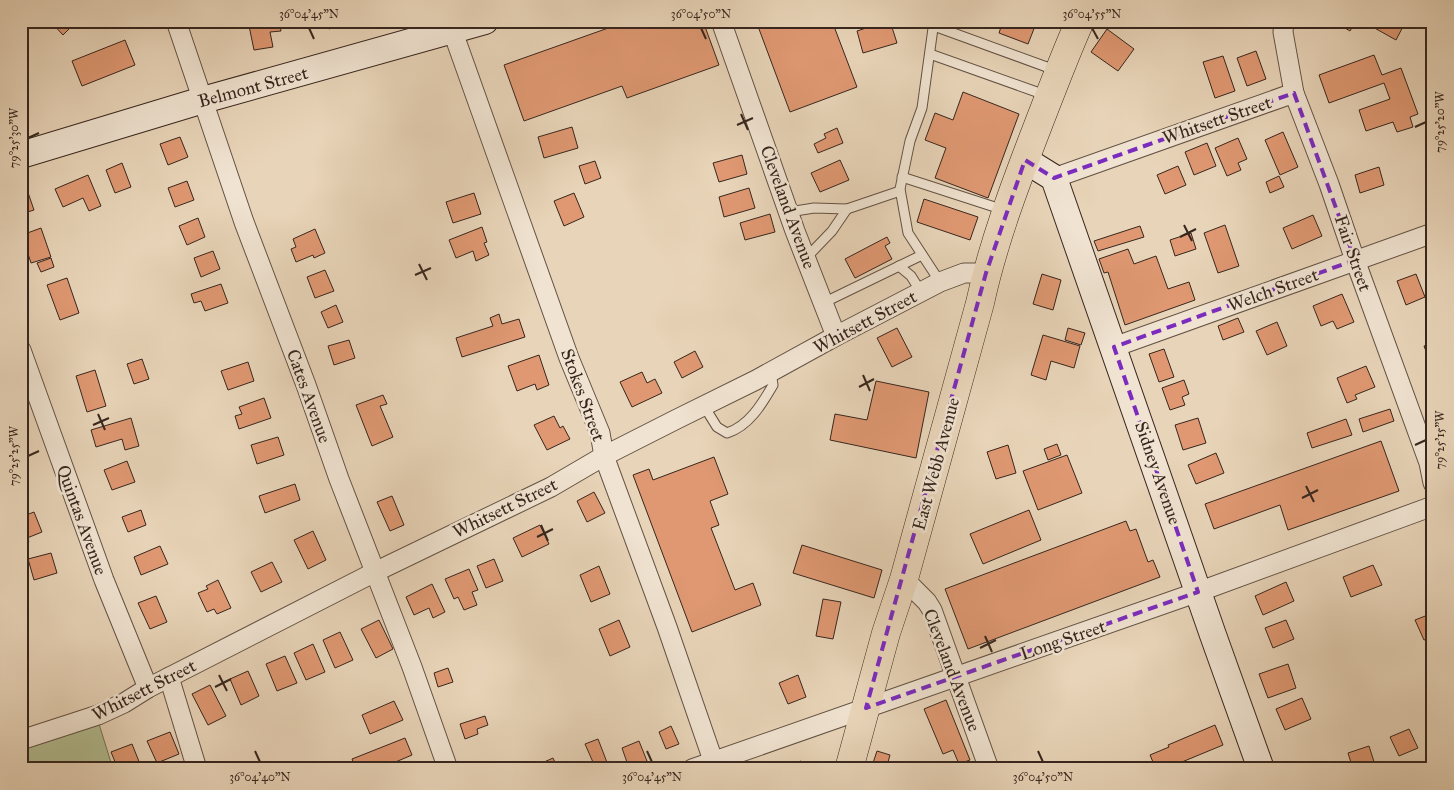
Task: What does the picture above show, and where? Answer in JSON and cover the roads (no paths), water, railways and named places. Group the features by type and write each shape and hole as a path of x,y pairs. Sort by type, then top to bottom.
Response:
{"highway":[{"name":"East Webb Avenue","path":"849,769 886,634 904,579 980,303 986,273 1024,160 1080,21"}],"street":[{"name":"Cates Avenue","path":"176,21 244,222 306,385 339,479 412,667 448,769"},
{"name":"Belmont Street","path":"21,155 203,100 406,43 451,26 485,21"},
{"name":"Cleveland Avenue","path":"721,21 788,212 836,336"},
{"name":"Fair Street","path":"1284,21 1283,32 1294,93 1329,184 1429,464 1433,482"},
{"name":"Stokes Street","path":"451,26 569,358 600,433 604,456 715,765"},
{"name":"Whitsett Street","path":"1054,178 1294,93"},
{"path":"1024,160 1054,178"},
{"name":"Sidney Avenue","path":"1054,178 1261,769"},
{"name":"Welch Street","path":"1114,347 1433,233"},
{"name":"Whitsett Street","path":"21,740 98,715 124,703 148,688 375,572 551,487 604,456 771,372 940,282 964,273 986,273"},
{"name":"Quintas Avenue","path":"21,350 104,580 148,688"},
{"name":"Long Street","path":"692,769 715,765 866,708 1198,592 1433,506"},
{"name":"Cleveland Avenue","path":"904,579 927,602 932,610 989,769"},
{"path":"169,678 197,769"}],"lane":[{"path":"940,282 908,233 900,191 910,141 922,108 934,23 1054,84"},
{"path":"930,54 1054,84"},
{"path":"902,177 1007,211"},
{"path":"788,212 814,208 847,209 900,191"},
{"path":"806,258 832,231 847,209"},
{"path":"823,303 922,255"},
{"path":"900,266 911,276 921,292"},
{"path":"704,406 717,427 727,433 738,430 754,414 773,385 771,372"}]}
